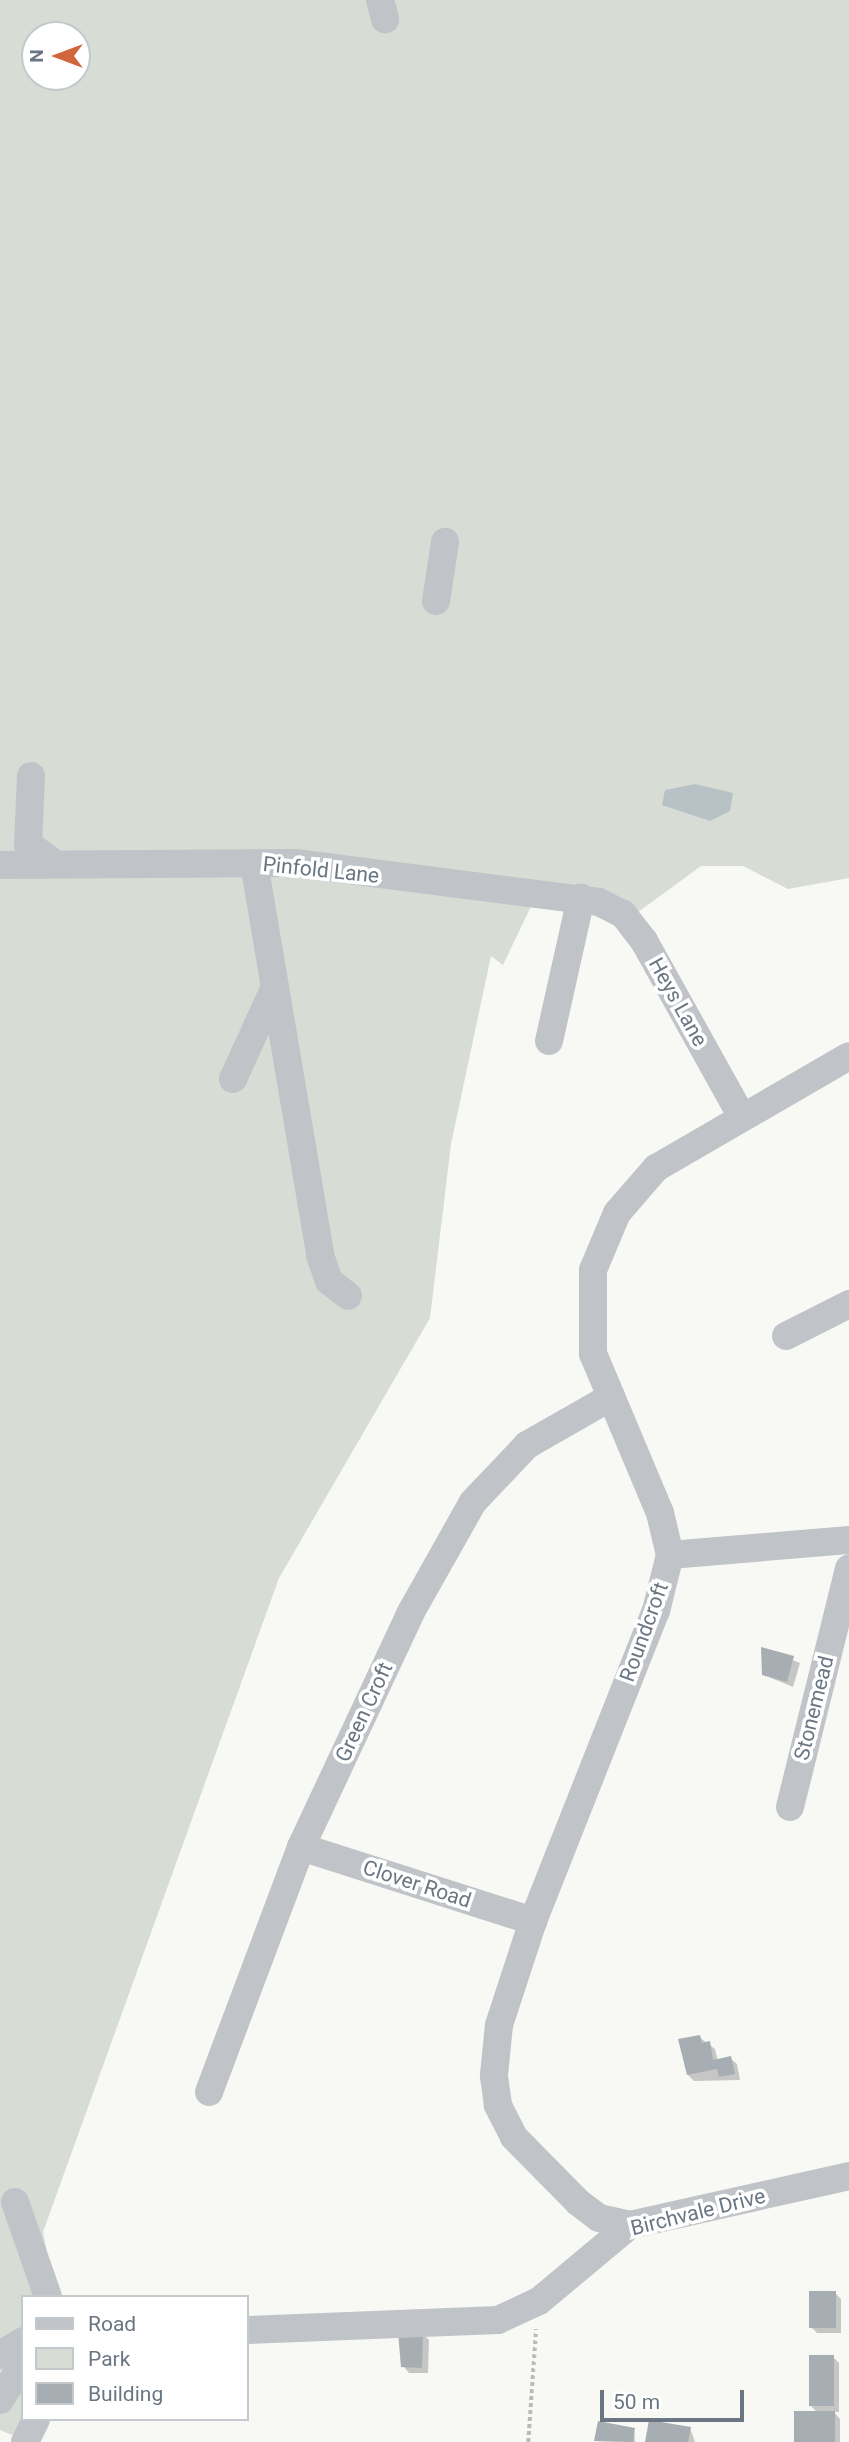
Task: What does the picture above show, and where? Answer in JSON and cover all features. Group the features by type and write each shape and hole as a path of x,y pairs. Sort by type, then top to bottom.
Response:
{"street":[{"path":"436,601 445,542"},
{"path":"31,776 28,844 57,864"},
{"path":"254,863 323,1272 348,1296"},
{"name":"Pinfold Lane","path":"0,865 254,863 590,900"},
{"path":"550,1041 590,900"},
{"name":"Heys Lane","path":"590,900 623,914 644,941 742,1117"},
{"path":"233,1079 275,987"},
{"name":"Roundcroft","path":"629,2225 599,2218 554,2180 514,2137 498,2105 499,2025 533,1921 656,1611 670,1555 660,1513 593,1354 588,1312 607,1231 656,1168 849,1056"},
{"path":"786,1336 849,1304"},
{"name":"Green Croft","path":"209,2092 301,1847 411,1612 473,1502 527,1445 611,1397"},
{"path":"670,1555 849,1540"},
{"name":"Stonemead","path":"790,1807 849,1568"},
{"name":"Clover Road","path":"301,1847 533,1921"},
{"name":"Birchvale Drive","path":"248,2330 366,2322 439,2326 498,2319 539,2301 629,2225 849,2176"},
{"path":"15,2202 47,2295"},
{"path":"0,2355 21,2342"},
{"path":"0,2400 21,2367"},
{"path":"25,2442 35,2421"}],"path":[{"path":"528,2442 539,2301"}],"green space":[{"path":"0,0 849,0 849,878 788,889 743,866 701,866 634,915 535,898 503,965 491,956 451,1144 430,1318 279,1578 43,2232 55,2295 21,2295 22,2421 12,2435 0,2430"}],"shaded area":[{"path":"695,784 733,793 730,811 710,821 662,805 665,790"}],"building":[{"path":"761,1647 794,1656 787,1682 762,1675"},
{"path":"700,2035 702,2043 710,2041 713,2060 731,2056 735,2074 719,2077 717,2069 687,2075 678,2039"},
{"path":"809,2291 836,2291 836,2328 809,2328"},
{"path":"398,2332 423,2332 422,2368 401,2367"},
{"path":"809,2355 834,2355 834,2406 809,2406"},
{"path":"794,2411 835,2411 835,2442 794,2442"},
{"path":"649,2420 691,2427 688,2442 645,2442"},
{"path":"598,2421 635,2428 633,2442 594,2441"}]}
